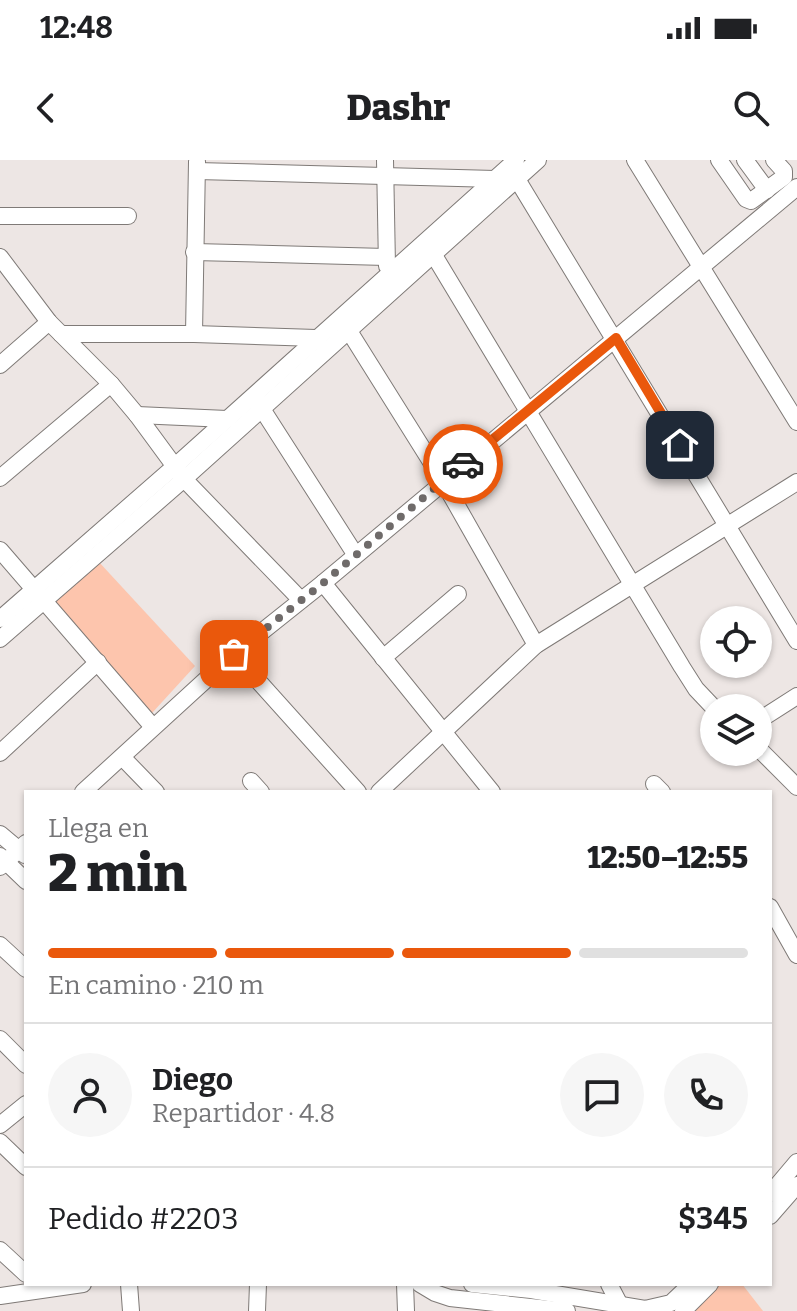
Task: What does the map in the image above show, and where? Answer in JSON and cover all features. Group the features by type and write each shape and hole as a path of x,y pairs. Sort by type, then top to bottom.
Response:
{"street":[{"path":"345,323 387,276 429,248 495,179 538,160"},
{"path":"635,160 797,422"},
{"path":"745,160 767,190"},
{"path":"725,162 749,201 754,201 784,175 774,160"},
{"path":"194,334 197,166 384,168 495,179"},
{"path":"384,168 387,276"},
{"path":"0,639 39,595 258,402 514,168"},
{"path":"514,168 797,641"},
{"path":"85,790 234,654 797,187"},
{"path":"0,216 128,216"},
{"path":"429,248 701,694"},
{"path":"194,252 386,257"},
{"path":"0,257 55,328 137,415 179,473 301,600"},
{"path":"345,323 443,481 536,645"},
{"path":"0,365 55,328 321,344"},
{"path":"0,478 111,384"},
{"path":"179,473 227,419 258,402"},
{"path":"258,402 355,554"},
{"path":"137,415 227,419"},
{"path":"381,790 536,645 797,482"},
{"path":"0,550 153,727"},
{"path":"323,583 490,790"},
{"path":"383,658 458,594"},
{"path":"0,619 39,595"},
{"path":"234,654 356,790"},
{"path":"0,753 98,662"},
{"path":"772,712 797,696"},
{"path":"122,757 154,790"},
{"path":"772,762 797,787"},
{"path":"0,834 24,849 2,862 24,879"},
{"path":"772,911 797,955"},
{"path":"0,945 24,967"},
{"path":"0,1039 24,1063"},
{"path":"0,1125 24,1106"},
{"path":"0,1142 24,1165"},
{"path":"773,1186 797,1162"},
{"path":"772,1214 797,1185"},
{"path":"0,1250 24,1272"},
{"path":"0,1296 39,1286"},
{"path":"129,1286 131,1311"},
{"path":"257,1311 258,1286"},
{"path":"405,1286 406,1311"},
{"path":"423,1286 450,1298 645,1309 676,1308 707,1286"},
{"path":"479,1286 567,1311"},
{"path":"610,1286 621,1307"},
{"path":"676,1308 690,1286"}],"shaded area":[{"path":"98,561 195,666 152,713 54,601"},
{"path":"717,1286 744,1286 763,1311 693,1311"}],"way so far":[{"path":"234,654 463,464"}],"route":[{"path":"463,464 616,338 680,445"}]}
